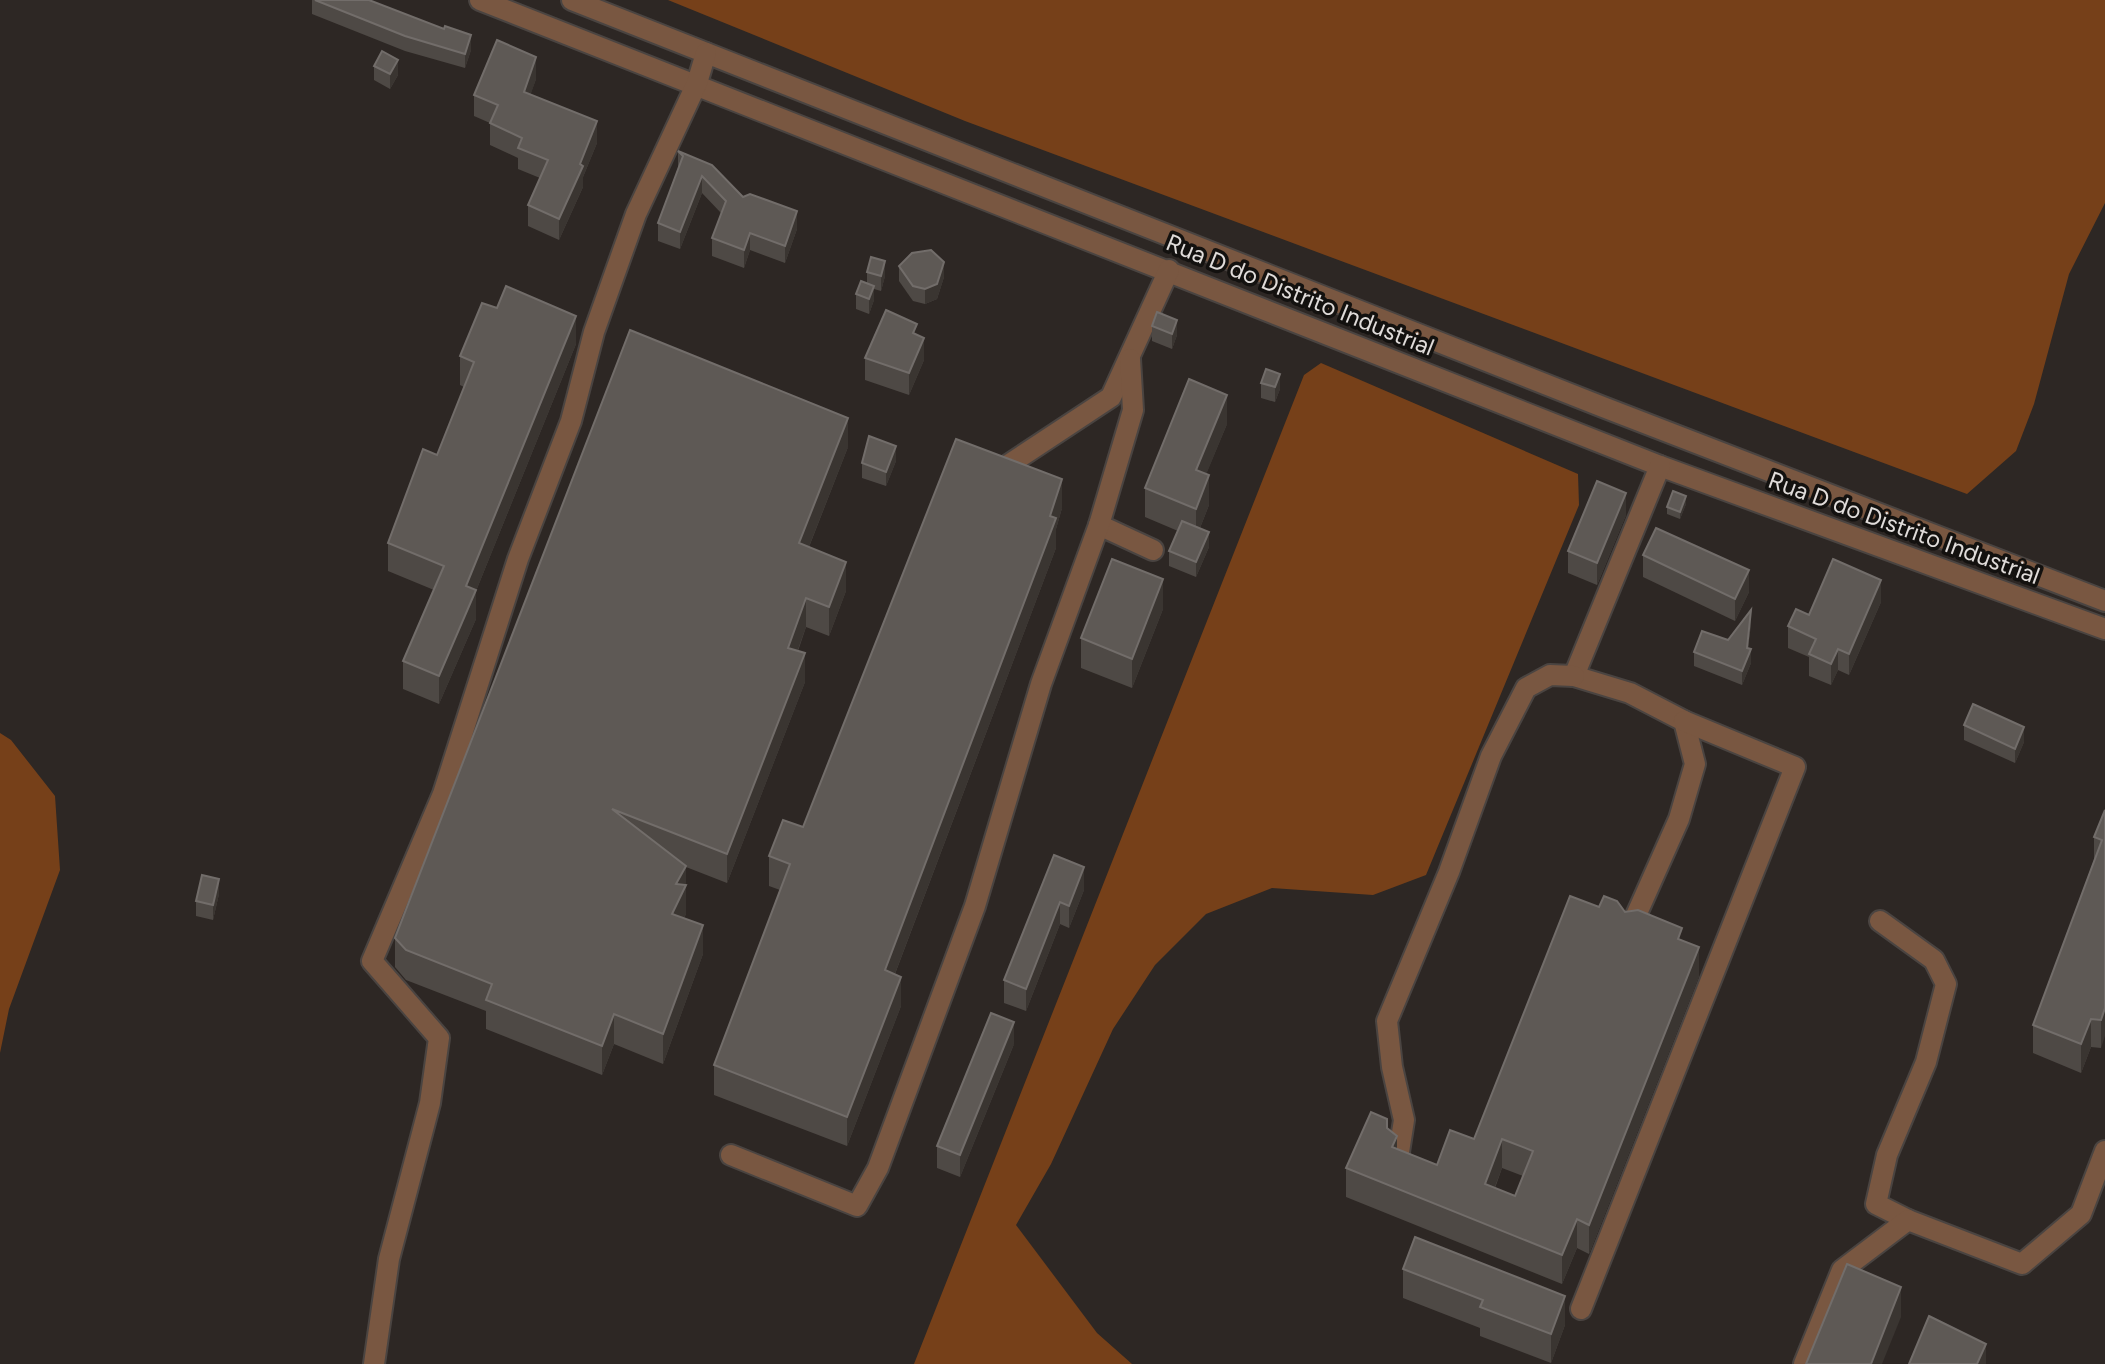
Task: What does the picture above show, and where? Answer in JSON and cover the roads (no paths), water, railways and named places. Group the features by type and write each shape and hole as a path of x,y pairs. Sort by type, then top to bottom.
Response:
{"street":[{"name":"Rua D do Distrito Industrial","path":"480,0 697,83 1660,466 2105,629"},
{"name":"Rua D do Distrito Industrial","path":"572,0 2105,601"},
{"path":"374,1364 389,1259 430,1103 439,1038 372,961 443,794 513,574 571,421 594,332 636,214 697,83 706,53"},
{"path":"1005,467 1111,397 1169,270"},
{"path":"731,1155 857,1206 878,1168 975,906 1041,684 1099,525 1133,410 1130,359"},
{"path":"1574,676 1660,466"},
{"path":"1099,525 1153,550"},
{"path":"1631,537 1657,536"},
{"path":"1399,1152 1404,1120 1392,1067 1387,1021 1449,872 1491,756 1526,688 1550,675 1574,676 1630,693 1684,721 1795,767 1581,1309"},
{"path":"1630,929 1679,819 1695,764 1684,721"},
{"path":"1880,921 1934,960 1946,984 1926,1062 1887,1155 1876,1204 1908,1220 2022,1264 2081,1214 2105,1151"},
{"path":"1804,1364 1842,1270 1908,1220"}]}
